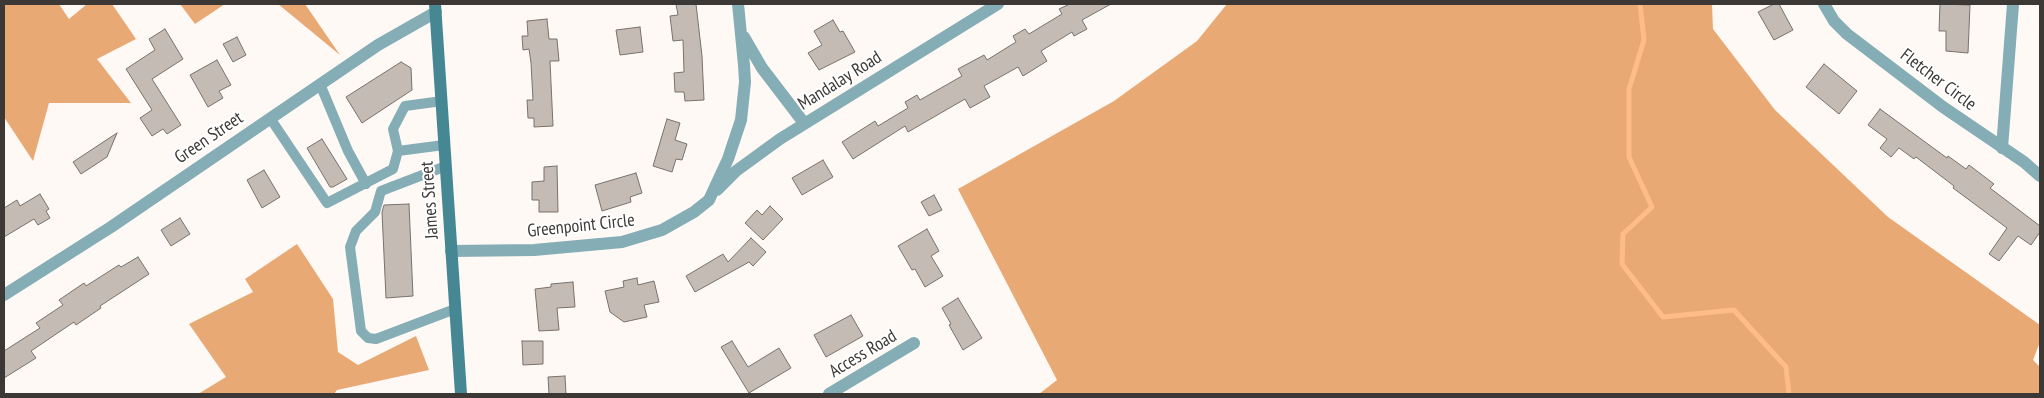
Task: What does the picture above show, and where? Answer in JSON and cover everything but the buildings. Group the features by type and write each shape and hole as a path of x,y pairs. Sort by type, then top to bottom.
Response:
{"main road":[{"name":"James Street","path":"435,8 461,394"}],"street":[{"name":"Greenpoint Circle","path":"451,251 534,250 622,242 644,237 678,222 709,200 728,160 741,120 745,82 738,4"},
{"name":"Mandalay Road","path":"709,200 736,171 804,124 996,4"},
{"name":"Fletcher Circle","path":"1824,4 1834,21 1847,34 1943,107 2040,176"},
{"path":"2002,148 2013,4"},
{"name":"Green Street","path":"4,295 110,227 435,8"},
{"name":"Greenpoint Circle","path":"741,31 762,68 804,124"},
{"name":"Access Road","path":"829,394 914,343"}],"lane":[{"path":"320,84 348,151 366,184"},
{"path":"270,118 327,203 393,169 398,151 393,130 405,106 442,102"},
{"path":"398,151 444,145"},
{"path":"446,166 382,190 375,212 356,231 350,246 361,331 368,338 376,339 455,309"}],"shaded area":[{"path":"4,4 59,4 69,19 87,4 112,4 136,39 97,59 131,103 49,103 33,161 4,117"},
{"path":"180,4 225,4 195,24"},
{"path":"278,4 305,4 340,55"},
{"path":"1227,4 1712,4 1713,29 1775,110 1888,217 2040,325 2040,342 2033,360 2040,367 2040,394 1039,394 1057,380 958,189 1114,101 1197,41"},
{"path":"297,244 333,299 338,352 358,365 416,336 429,370 337,390 334,394 198,394 226,377 189,324 253,292 245,279"}],"waterway":[{"path":"1640,4 1644,40 1629,89 1629,157 1652,207 1623,234 1622,264 1663,317 1734,310 1786,367 1789,394"}]}
